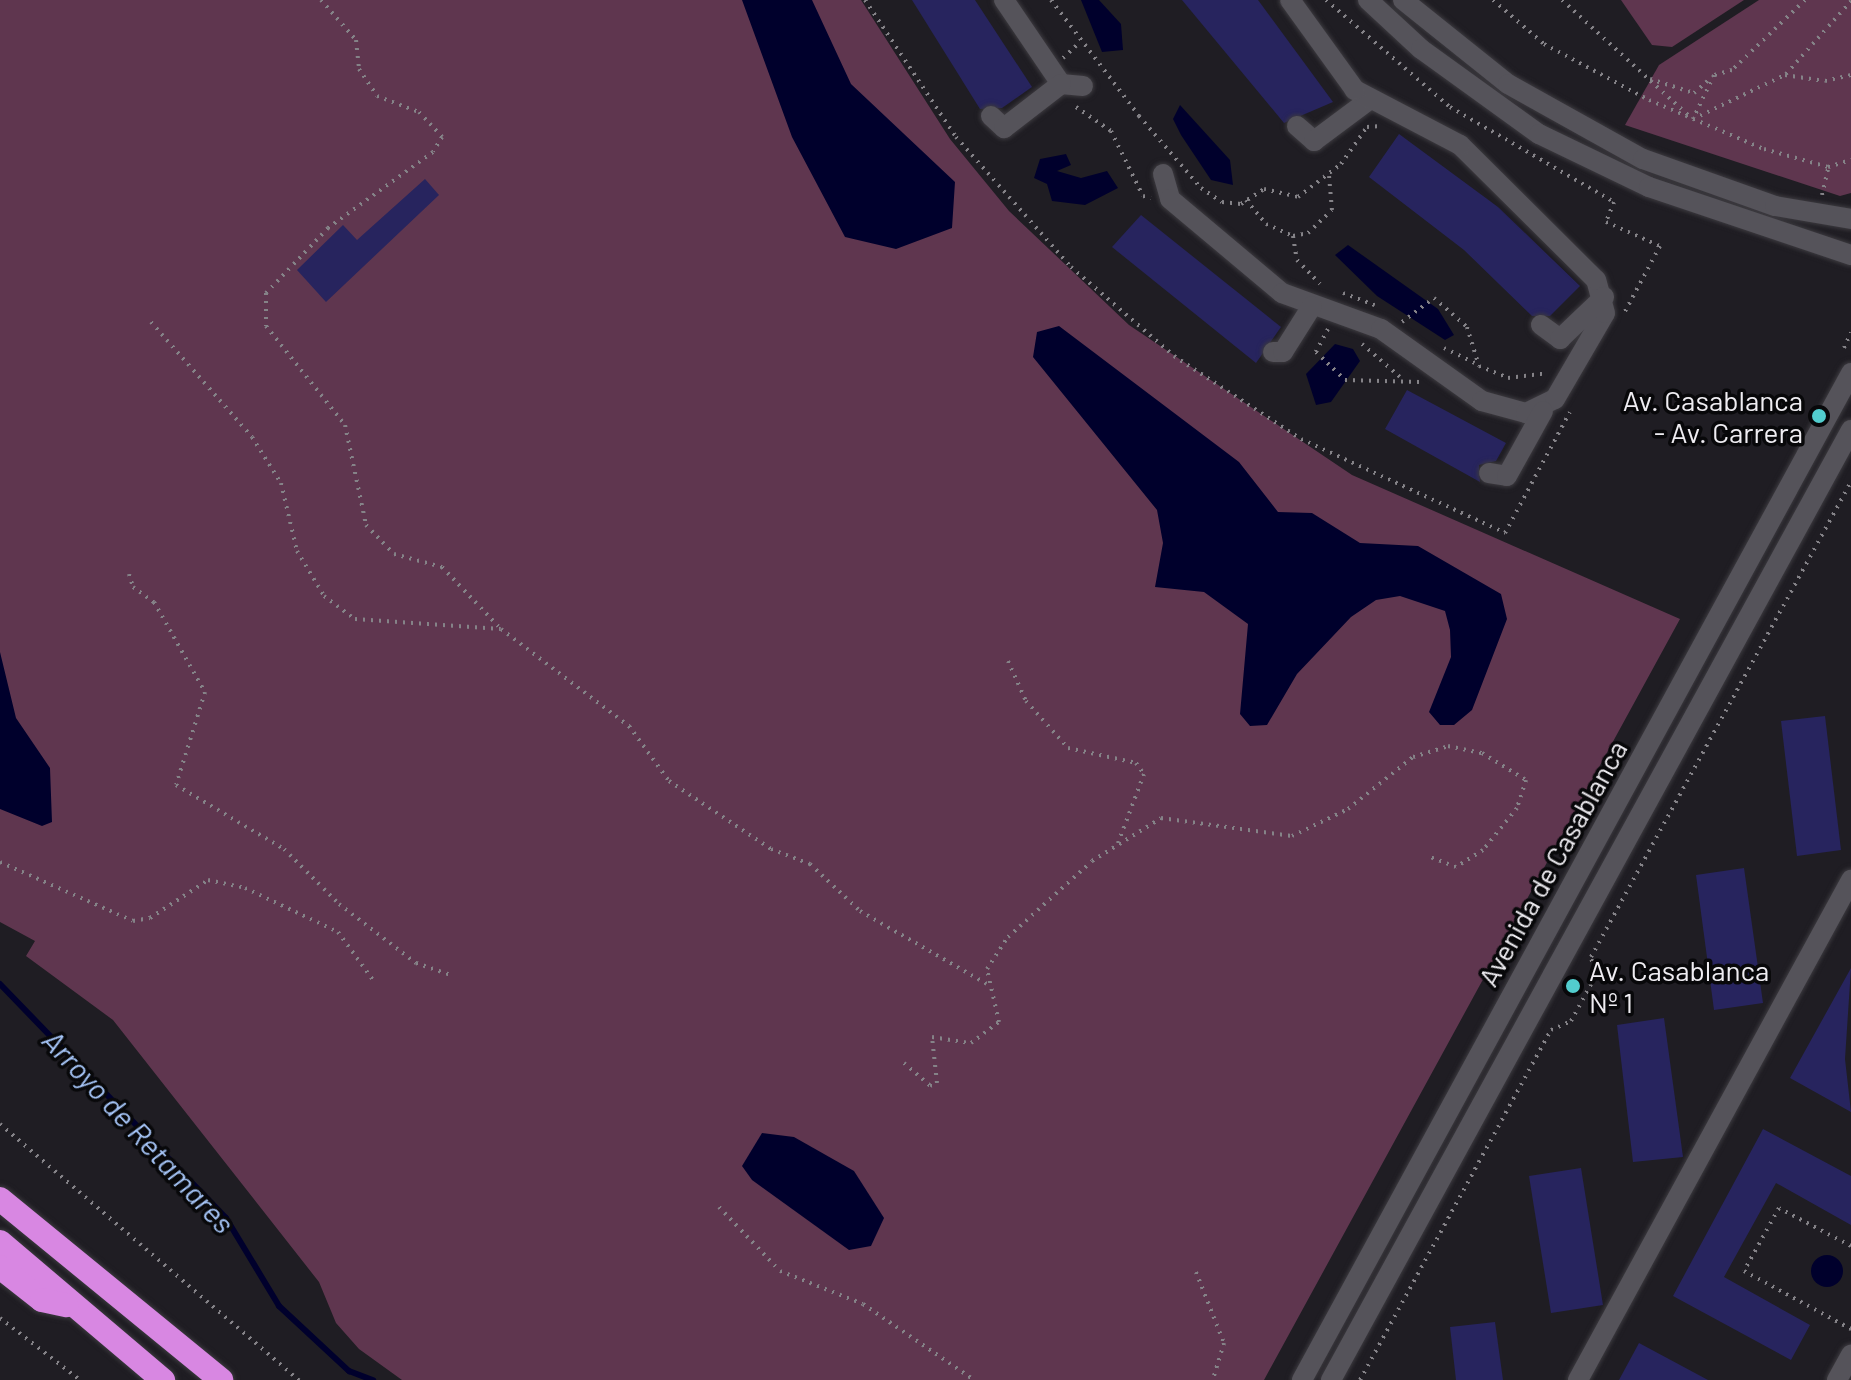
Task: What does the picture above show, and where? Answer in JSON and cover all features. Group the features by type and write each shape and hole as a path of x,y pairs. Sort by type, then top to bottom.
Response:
{"highway":[{"path":"0,1199 221,1380"},
{"path":"0,1242 66,1305 163,1380"},
{"path":"0,1267 42,1300 66,1305"}],"street":[{"path":"1004,0 1061,84"},
{"path":"1290,0 1369,100 1460,145 1508,186 1604,297 1605,313 1543,411 1507,476 1489,473"},
{"path":"1368,0 1421,49 1539,134 1649,187 1851,255"},
{"path":"1403,0 1508,84 1643,159 1816,216 1851,219"},
{"path":"991,116 1004,128 1061,84 1083,86"},
{"path":"1297,126 1314,141 1369,100"},
{"path":"1163,174 1170,199 1282,293 1324,315 1381,329 1432,372 1513,413 1543,411"},
{"path":"1541,325 1560,339 1604,297"},
{"path":"1273,352 1283,352 1324,315"},
{"name":"Avenida de Casablanca","path":"1302,1380 1851,373"},
{"name":"Avenida de Casablanca","path":"1331,1380 1851,430"},
{"path":"1578,1380 1851,880"},
{"path":"1837,1380 1851,1355"}],"path":[{"path":"321,0 356,40 359,69 377,96 419,112 442,137 433,152 356,205 284,269 266,293 266,326 345,425 366,525 394,554 442,567 501,629 629,726 669,781 771,849 810,864 860,911 923,942 977,985 987,984"},
{"path":"865,0 956,137 1071,267 1174,356 1352,468 1505,533 1579,396"},
{"path":"1051,0 1201,188 1231,205 1264,189 1298,197 1329,176 1367,127"},
{"path":"1326,0 1450,107 1614,202 1606,222 1660,246 1616,328"},
{"path":"1493,0 1544,44 1693,119 1828,167 1851,160"},
{"path":"1562,0 1693,119"},
{"path":"1647,78 1694,93 1714,75 1732,70 1805,0"},
{"path":"1693,119 1785,75 1851,1"},
{"path":"1693,119 1714,75"},
{"path":"1785,75 1825,81 1851,75"},
{"path":"1061,84 1072,106 1098,115 1117,139 1143,196 1163,207 1170,199"},
{"path":"1816,216 1828,167"},
{"path":"1246,200 1258,219 1293,236 1308,233 1332,210 1329,176"},
{"path":"1293,236 1297,260 1326,289"},
{"path":"1404,320 1434,298 1467,327 1479,366 1508,378 1555,365"},
{"path":"1324,315 1339,332"},
{"path":"1324,315 1316,352 1345,380 1400,377 1424,382 1432,372"},
{"path":"151,322 242,425 281,483 297,551 324,596 355,619 501,629"},
{"path":"1851,332 1843,350 1851,353"},
{"path":"1351,335 1400,377"},
{"path":"1360,1380 1551,1030 1571,1021 1595,977 1591,957 1851,482"},
{"path":"129,574 133,587 154,602 205,692 176,785 284,849 339,904 416,963 451,975"},
{"path":"1008,661 1026,701 1068,748 1136,763 1144,774 1118,845"},
{"path":"904,1063 930,1086 937,1083 932,1037 971,1043 999,1022 987,984 1008,937 1118,845 1161,818 1292,836 1348,809 1428,750 1465,747 1526,780 1517,808 1483,850 1456,867 1430,857"},
{"path":"0,862 133,921 150,918 208,880 245,888 338,932 373,980"},
{"path":"0,1124 299,1380"},
{"path":"719,1207 780,1271 863,1304 974,1380"},
{"path":"1851,1246 1779,1208 1744,1271 1851,1329"},
{"path":"1196,1272 1224,1343 1213,1380"},
{"path":"0,1318 80,1380"}],"shaded area":[{"path":"0,0 861,0 950,139 1009,211 1129,325 1352,475 1680,619 1264,1380 402,1380 359,1349 336,1323 319,1282 113,1020 26,956 35,941 0,922"},
{"path":"1621,0 1744,0 1672,47 1652,45"},
{"path":"1759,0 1851,0 1851,193 1840,196 1625,125 1659,65"}],"water":[{"path":"742,0 812,0 851,84 955,182 952,228 896,249 845,237 792,137"},
{"path":"1081,0 1099,0 1121,24 1123,50 1102,52"},
{"path":"1180,105 1230,160 1233,185 1211,180 1181,135 1173,119"},
{"path":"1066,154 1071,165 1057,171 1081,178 1107,171 1118,188 1085,205 1052,201 1047,184 1034,178 1040,159"},
{"path":"1348,245 1438,309 1454,335 1445,340 1377,296 1335,255"},
{"path":"1059,326 1239,462 1278,512 1312,513 1360,543 1418,546 1501,594 1507,619 1472,710 1454,725 1440,725 1429,712 1451,657 1450,630 1445,611 1400,596 1376,600 1351,617 1297,674 1267,725 1250,726 1240,714 1248,624 1204,592 1155,587 1163,543 1157,510 1033,357 1037,332"},
{"path":"1335,344 1353,349 1360,361 1331,402 1316,405 1306,374"},
{"path":"0,652 16,718 50,768 52,822 42,826 0,809"},
{"path":"762,1133 794,1137 854,1171 884,1218 871,1246 849,1250 752,1180 742,1166"},
{"path":"1827,1255 1838,1260 1843,1271 1838,1282 1827,1287 1816,1282 1811,1271 1816,1260"}],"building":[{"path":"912,0 975,0 1032,87 1002,108 980,109"},
{"path":"1182,0 1258,0 1333,102 1284,123"},
{"path":"1399,134 1498,207 1580,286 1550,316 1532,316 1464,250 1369,177"},
{"path":"425,179 439,195 326,302 297,270 343,225 357,240"},
{"path":"1141,215 1281,327 1256,363 1112,247"},
{"path":"1407,390 1506,443 1496,461 1479,465 1480,482 1385,429"},
{"path":"1825,716 1841,850 1797,856 1781,721"},
{"path":"1744,868 1763,1003 1714,1010 1696,875"},
{"path":"1851,968 1845,1059 1851,1112 1790,1078"},
{"path":"1664,1018 1683,1157 1633,1162 1617,1025"},
{"path":"1763,1129 1851,1176 1851,1225 1776,1183 1724,1277 1810,1325 1791,1360 1673,1296"},
{"path":"1581,1168 1603,1305 1551,1313 1529,1176"},
{"path":"1495,1322 1503,1380 1456,1380 1450,1327"},
{"path":"1639,1343 1708,1380 1619,1380"}],"waterway":[{"name":"Arroyo de Retamares","path":"0,984 226,1218 279,1306 349,1371 373,1380"}],"place":[{"name":"Av. Casablanca - Av. Carrera","path":"1819,416"},
{"name":"Av. Casablanca Nº 1","path":"1573,986"}]}
